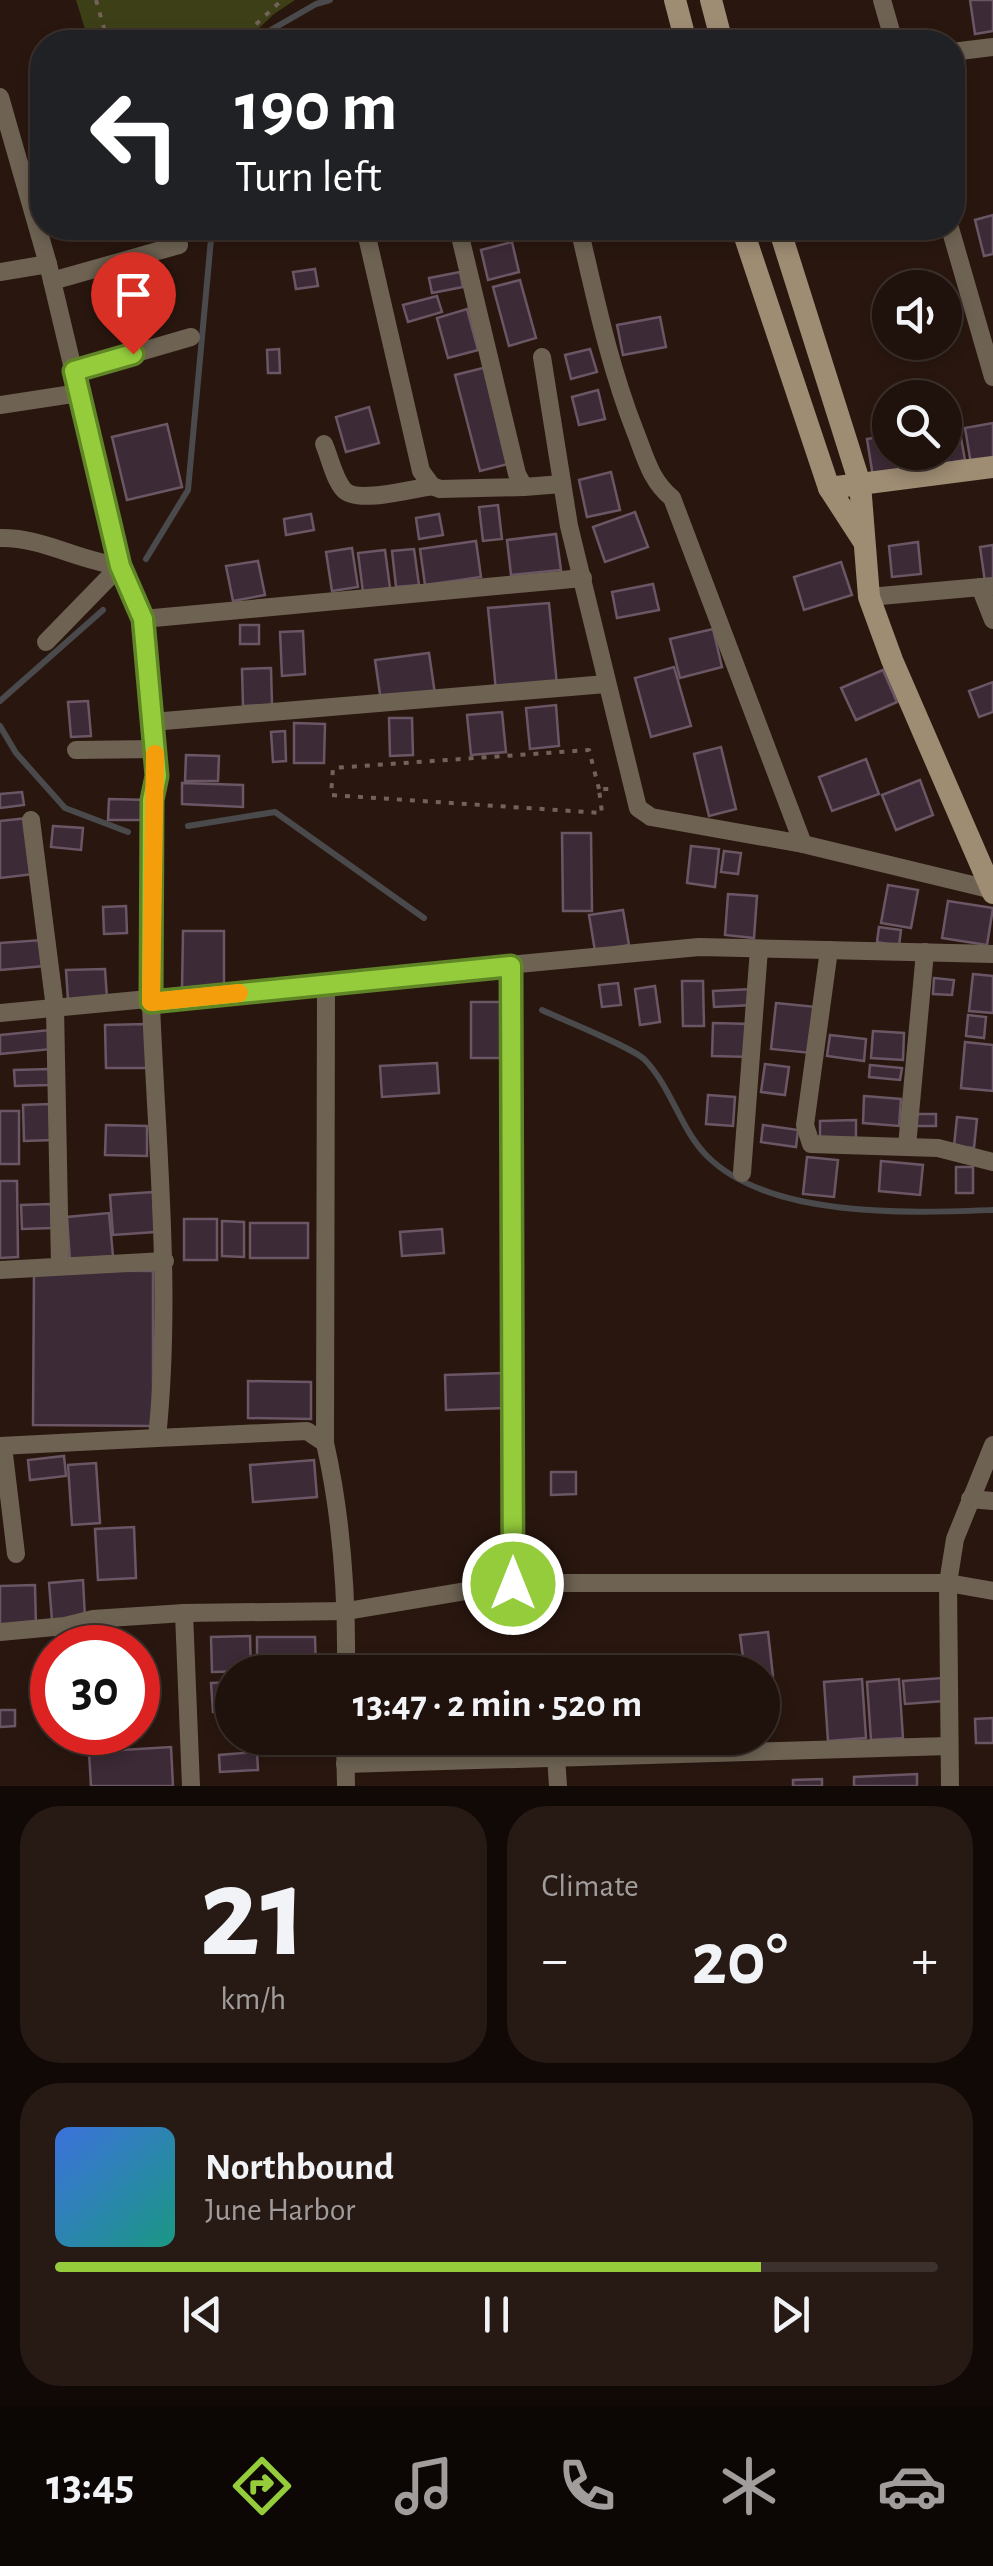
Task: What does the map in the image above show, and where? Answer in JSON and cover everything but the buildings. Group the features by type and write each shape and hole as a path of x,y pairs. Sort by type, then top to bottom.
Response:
{"street":[{"path":"675,0 683,30"},
{"path":"710,0 719,30"},
{"path":"882,0 891,30"},
{"path":"965,50 993,47"},
{"path":"0,96 5,130 30,209"},
{"path":"40,240 120,566 143,619 157,776 152,817 151,1002 165,1260 165,1364 157,1438"},
{"path":"368,240 421,470 432,486 440,490 562,484"},
{"path":"461,240 517,474 524,488"},
{"path":"582,240 627,414 655,482 672,498 803,844"},
{"path":"746,240 829,488 866,545"},
{"path":"784,240 860,484 869,598 991,891"},
{"path":"954,240 988,340 993,377"},
{"path":"0,272 50,273 179,245"},
{"path":"74,371 191,337"},
{"path":"542,356 562,484 638,808 650,817 803,844 991,891"},
{"path":"0,404 79,393"},
{"path":"324,444 346,493 358,497 432,486"},
{"path":"829,488 993,467"},
{"path":"0,538 53,547 94,563 120,566"},
{"path":"46,642 120,566"},
{"path":"143,619 583,578"},
{"path":"869,598 986,586 993,620"},
{"path":"152,722 606,684"},
{"path":"76,750 154,748"},
{"path":"31,820 55,1008 60,1265"},
{"path":"0,1013 151,1002 699,947 993,954"},
{"path":"742,1173 759,950"},
{"path":"829,950 805,1125 810,1144 938,1148 993,1162"},
{"path":"907,1146 925,952"},
{"path":"511,966 513,1584"},
{"path":"326,984 325,1443 332,1472 347,1611 346,1655"},
{"path":"0,1270 165,1260"},
{"path":"16,1554 2,1446 307,1430 325,1443"},
{"path":"950,1786 948,1583 955,1539 993,1445"},
{"path":"970,1499 993,1501"},
{"path":"0,1632 184,1613 347,1611 513,1584 948,1583 993,1591"},
{"path":"184,1613 191,1786"},
{"path":"344,1764 950,1746"},
{"path":"344,1755 346,1786"},
{"path":"556,1756 558,1786"}],"path":[{"path":"96,0 105,30"},
{"path":"250,30 282,0"},
{"path":"590,750 599,789 602,813 332,795 333,768 590,750"},
{"path":"599,789 634,789"}],"green space":[{"path":"76,0 295,0 257,30 85,30"}],"waterway":[{"path":"271,30 330,0"},
{"path":"146,559 188,490 211,240"},
{"path":"0,701 103,610"},
{"path":"0,726 16,753 65,808 128,832"},
{"path":"188,826 275,812 424,918"},
{"path":"542,1010 645,1060 698,1146 734,1177 803,1202 842,1208 993,1210"}],"slow traffic":[{"path":"155,754 151,1002 239,993"}],"route":[{"path":"133,354 74,371 120,566 143,619 157,776 152,800 151,1002 511,966 513,1584"}]}
